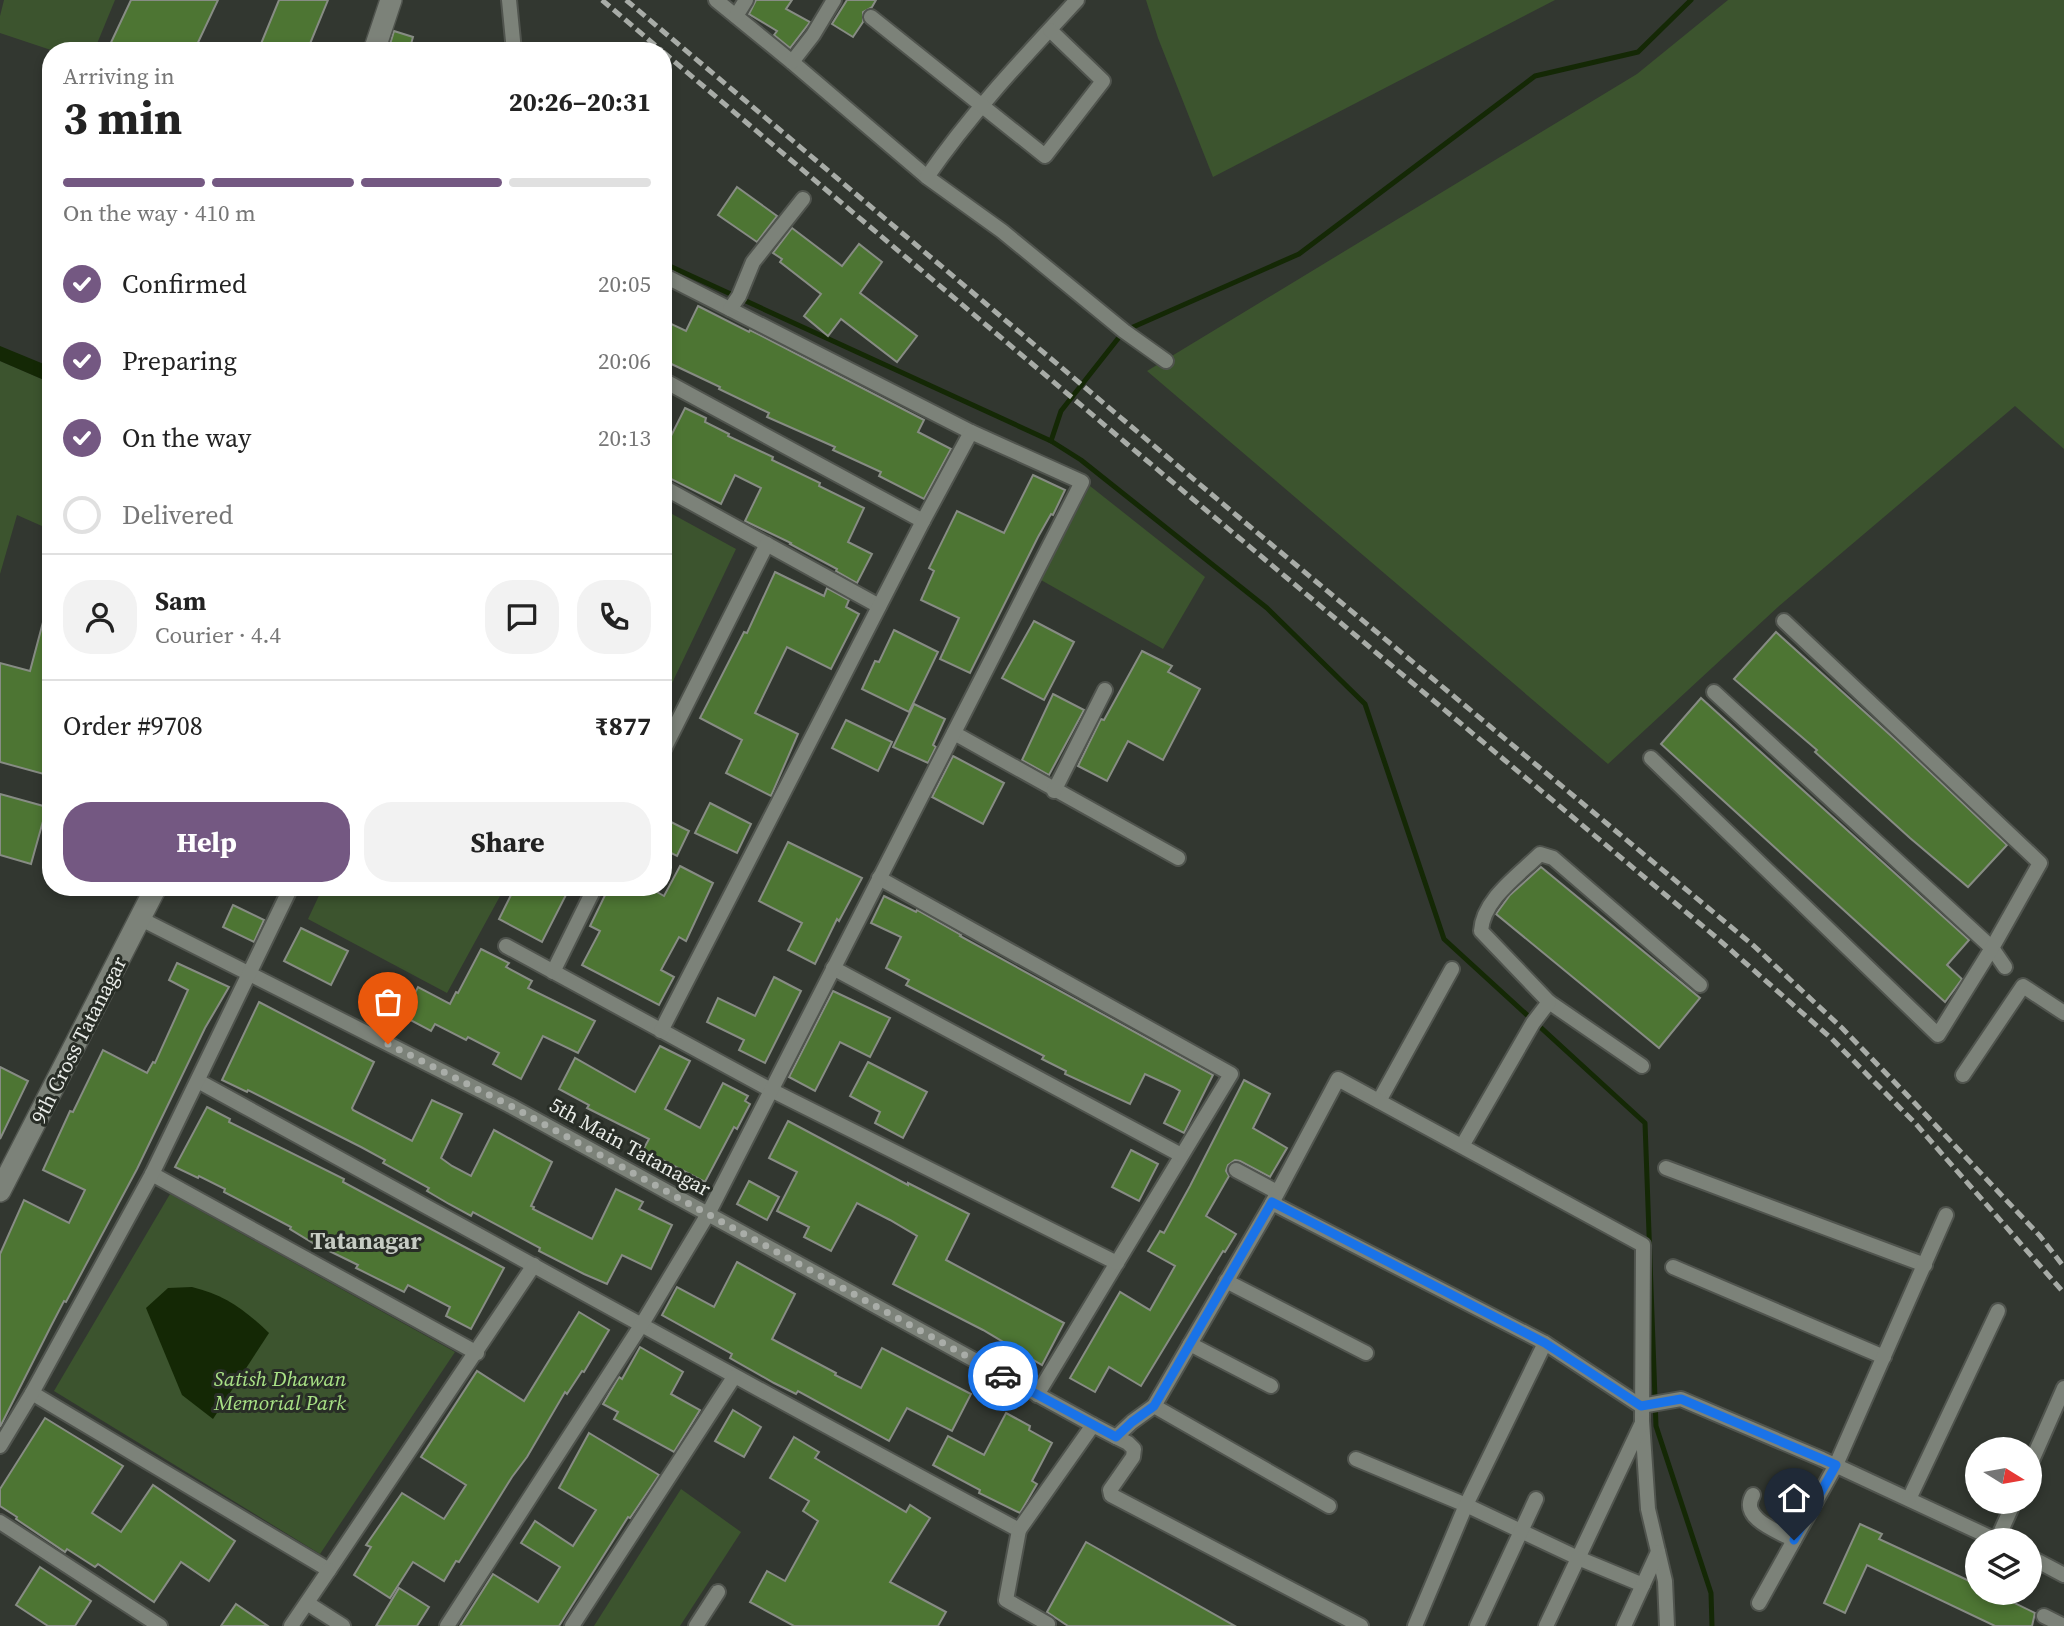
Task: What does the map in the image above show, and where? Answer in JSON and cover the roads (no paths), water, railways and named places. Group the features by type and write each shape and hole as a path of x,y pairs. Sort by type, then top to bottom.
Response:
{"street":[{"path":"377,42 391,0"},
{"path":"509,0 513,42"},
{"path":"716,0 927,177 1002,232 1124,331 1166,361"},
{"path":"736,16 746,0"},
{"path":"792,62 813,35 834,0"},
{"path":"927,177 948,145 982,104 1077,0"},
{"path":"871,17 1042,155 1046,155 1103,80 1050,30"},
{"path":"730,309 739,296 753,262 803,199"},
{"path":"447,1626 642,1324 708,1214 1082,482 971,432 672,280"},
{"path":"672,385 923,521"},
{"path":"661,1031 971,432"},
{"path":"672,492 879,606"},
{"path":"672,733 767,544"},
{"path":"1651,758 1938,1035 2040,863 1784,621"},
{"path":"1054,791 1105,690"},
{"path":"1714,692 1992,948 2005,967"},
{"path":"954,733 1178,858"},
{"path":"1642,1066 1549,1002 1481,931 1482,919 1489,905 1540,854 1553,858 1700,985"},
{"path":"879,878 1231,1074 1037,1395"},
{"name":"9th Cross Tatanagar","path":"0,1191 152,896"},
{"path":"0,1446 152,1174 287,896"},
{"path":"553,972 591,896"},
{"name":"5th Main Tatanagar","path":"141,919 509,1105 1116,1437"},
{"path":"506,946 771,1090 1117,1263"},
{"path":"833,968 1181,1156"},
{"path":"1379,1101 1452,969"},
{"path":"1963,1076 2023,986 2064,1013"},
{"path":"1462,1146 1535,1021 1549,1002"},
{"path":"1361,1626 1111,1495 1110,1490 1133,1457 1134,1449 1116,1437 1154,1406 1338,1079 1643,1245 1642,1421 1648,1508 1665,1581 1667,1626"},
{"path":"198,1081 734,1377 1019,1530"},
{"path":"1666,1168 1925,1265"},
{"path":"1236,1170 1274,1197 1545,1343 1644,1405 1681,1399 1836,1465 1971,1528"},
{"path":"152,1174 477,1353"},
{"path":"1759,1603 1836,1465 1946,1215"},
{"path":"291,1626 534,1265"},
{"path":"1674,1267 1884,1357"},
{"path":"1226,1281 1366,1353"},
{"path":"1909,1499 1998,1311"},
{"path":"1415,1626 1466,1505 1545,1343"},
{"path":"1190,1344 1271,1386"},
{"path":"572,1626 734,1377"},
{"path":"2042,1438 2064,1388"},
{"path":"32,1393 329,1570"},
{"path":"1154,1406 1329,1506"},
{"path":"1546,1626 1642,1421"},
{"path":"1047,1626 1048,1624 1006,1600 1019,1530 1093,1426"},
{"path":"1356,1459 1643,1585"},
{"path":"1753,1494 1748,1503 1756,1518 1794,1540"},
{"path":"1477,1626 1536,1499"},
{"path":"0,1522 160,1626"},
{"path":"1624,1626 1658,1552"},
{"path":"2042,1563 2064,1575"},
{"path":"695,1626 718,1592"},
{"path":"307,1603 344,1626"},
{"path":"2044,1616 2064,1626"}],"waterway":[{"path":"1051,441 1061,411 1124,331 1299,254 1535,76 1638,52 1691,0"},
{"path":"672,267 1051,441 1081,460 1267,608 1365,704 1444,939 1645,1123 1656,1426 1711,1593 1712,1626"}],"railway":[{"path":"602,0 651,42"},
{"path":"626,0 1242,520 1754,946 1842,1028 1910,1098 2040,1236 2064,1267"},
{"path":"672,60 1717,938 1832,1039 1915,1123 2064,1293"}],"district":[{"name":"Tatanagar","path":"366,1241"}],"park label":[{"name":"Satish Dhawan Memorial Park","path":"280,1391"}]}
